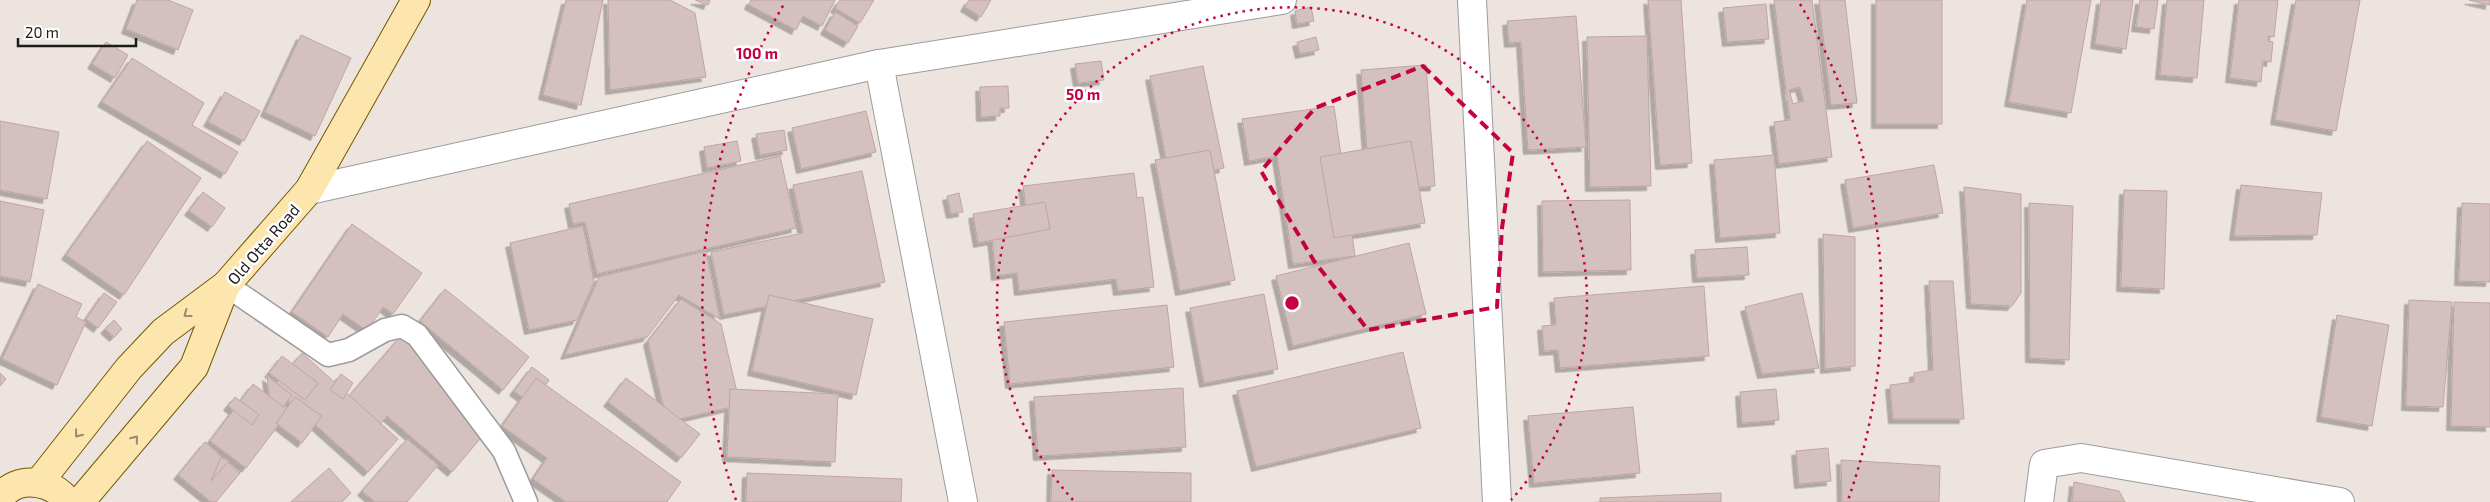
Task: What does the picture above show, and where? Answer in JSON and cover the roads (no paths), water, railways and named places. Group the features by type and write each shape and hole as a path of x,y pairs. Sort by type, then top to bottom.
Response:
{"street":[{"name":"Old Otta Road","path":"80,502 194,367 226,285 309,190 416,0"},
{"path":"309,190 879,64 1282,0"},
{"path":"1472,0 1497,502"},
{"path":"879,64 963,502"},
{"path":"14,485 162,332 226,285"},
{"path":"2039,502 2044,464 2081,458 2340,502"},
{"path":"14,485 60,492 68,502"}],"lane":[{"path":"226,285 328,355 349,350 385,330 402,326 417,335 504,451 526,502"}]}
